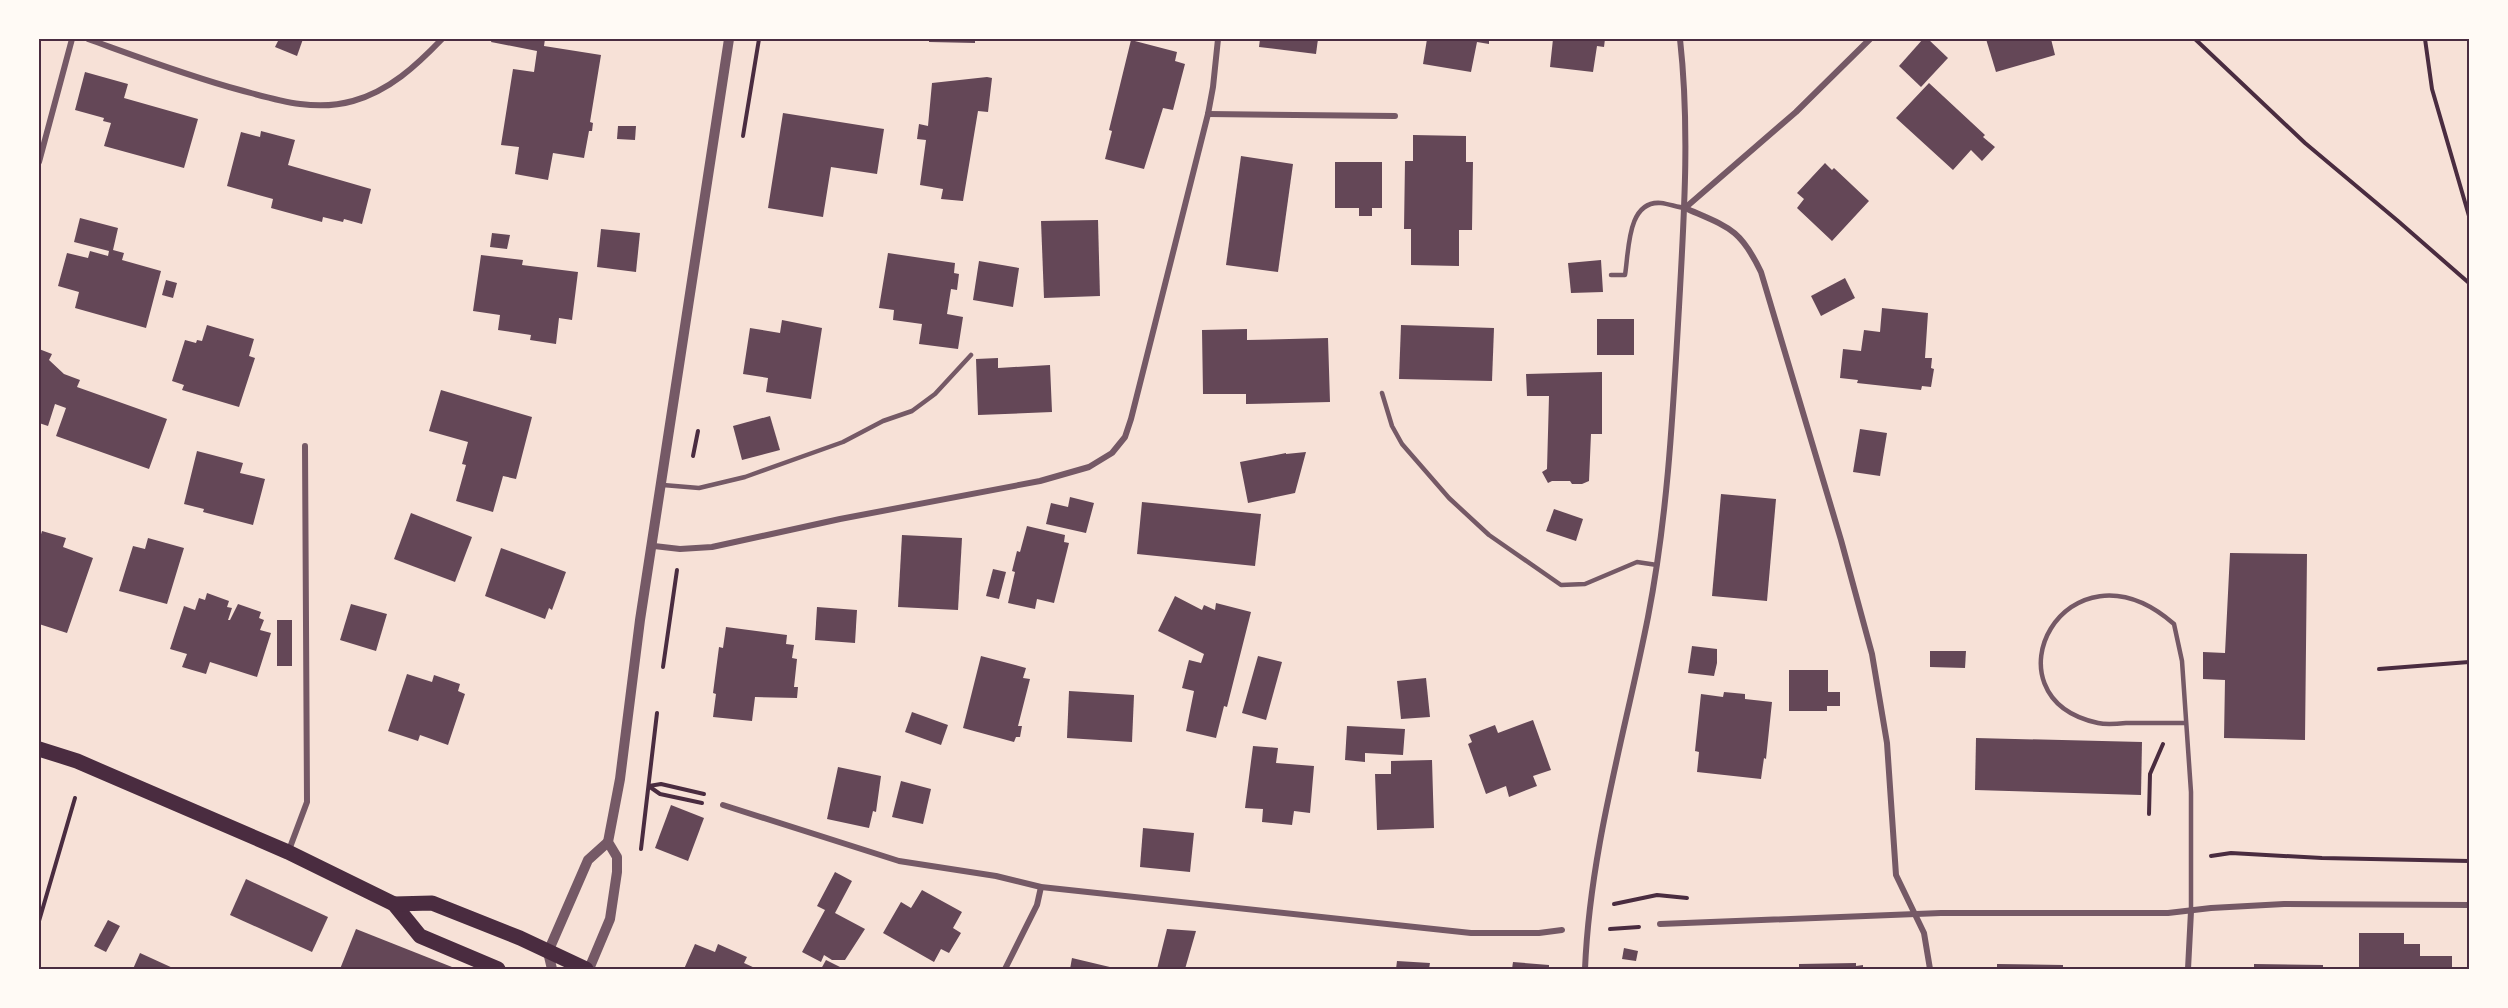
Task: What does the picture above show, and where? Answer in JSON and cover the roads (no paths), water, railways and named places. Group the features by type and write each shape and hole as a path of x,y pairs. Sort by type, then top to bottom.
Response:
{"main road":[{"path":"39,748 77,761 288,852 394,904 420,936 498,969"},
{"path":"394,904 432,903 587,969"}],"street":[{"path":"39,162 72,39"},
{"path":"88,39 195,78 290,103 321,106 352,101 380,90 409,72 441,39"},
{"path":"552,969 548,952 588,860 608,842 620,779 640,621 654,546 729,39"},
{"path":"654,546 680,549 712,548 840,519 1040,481 1089,467 1112,453 1125,437 1131,419 1208,114 1214,87 1218,39"},
{"path":"1585,969 1586,930 1598,843 1658,565 1671,449 1685,208 1686,125 1680,39"},
{"path":"1685,208 1796,112 1870,39"},
{"path":"1208,114 1395,116"},
{"path":"1685,208 1730,228 1750,250 1761,272 1825,483 1872,654 1887,743 1896,875 1924,933 1930,969"},
{"path":"288,852 307,802 304,446"},
{"path":"723,805 899,861 996,876 1041,887 1471,933 1539,933 1562,930"},
{"path":"587,969 610,919 617,857 608,842"},
{"path":"1005,969 1037,905 1041,887"},
{"path":"1660,924 1916,914 2191,912 2211,908 2284,904 2469,905"},
{"path":"2188,969 2191,912"}],"lane":[{"path":"1611,275 1625,275 1633,219 1644,206 1660,203 1685,208"},
{"path":"663,485 699,488 791,462 843,442 883,421 912,411 935,394 970,355"},
{"path":"1382,393 1392,426 1402,444 1449,498 1489,535 1562,585 1585,584 1637,562 1658,565"},
{"path":"2185,723 2099,724 2067,711 2049,693 2043,676 2041,658 2045,639 2054,624 2066,611 2083,599 2115,597 2143,601 2174,624 2180,643 2191,792 2191,912"}]}
